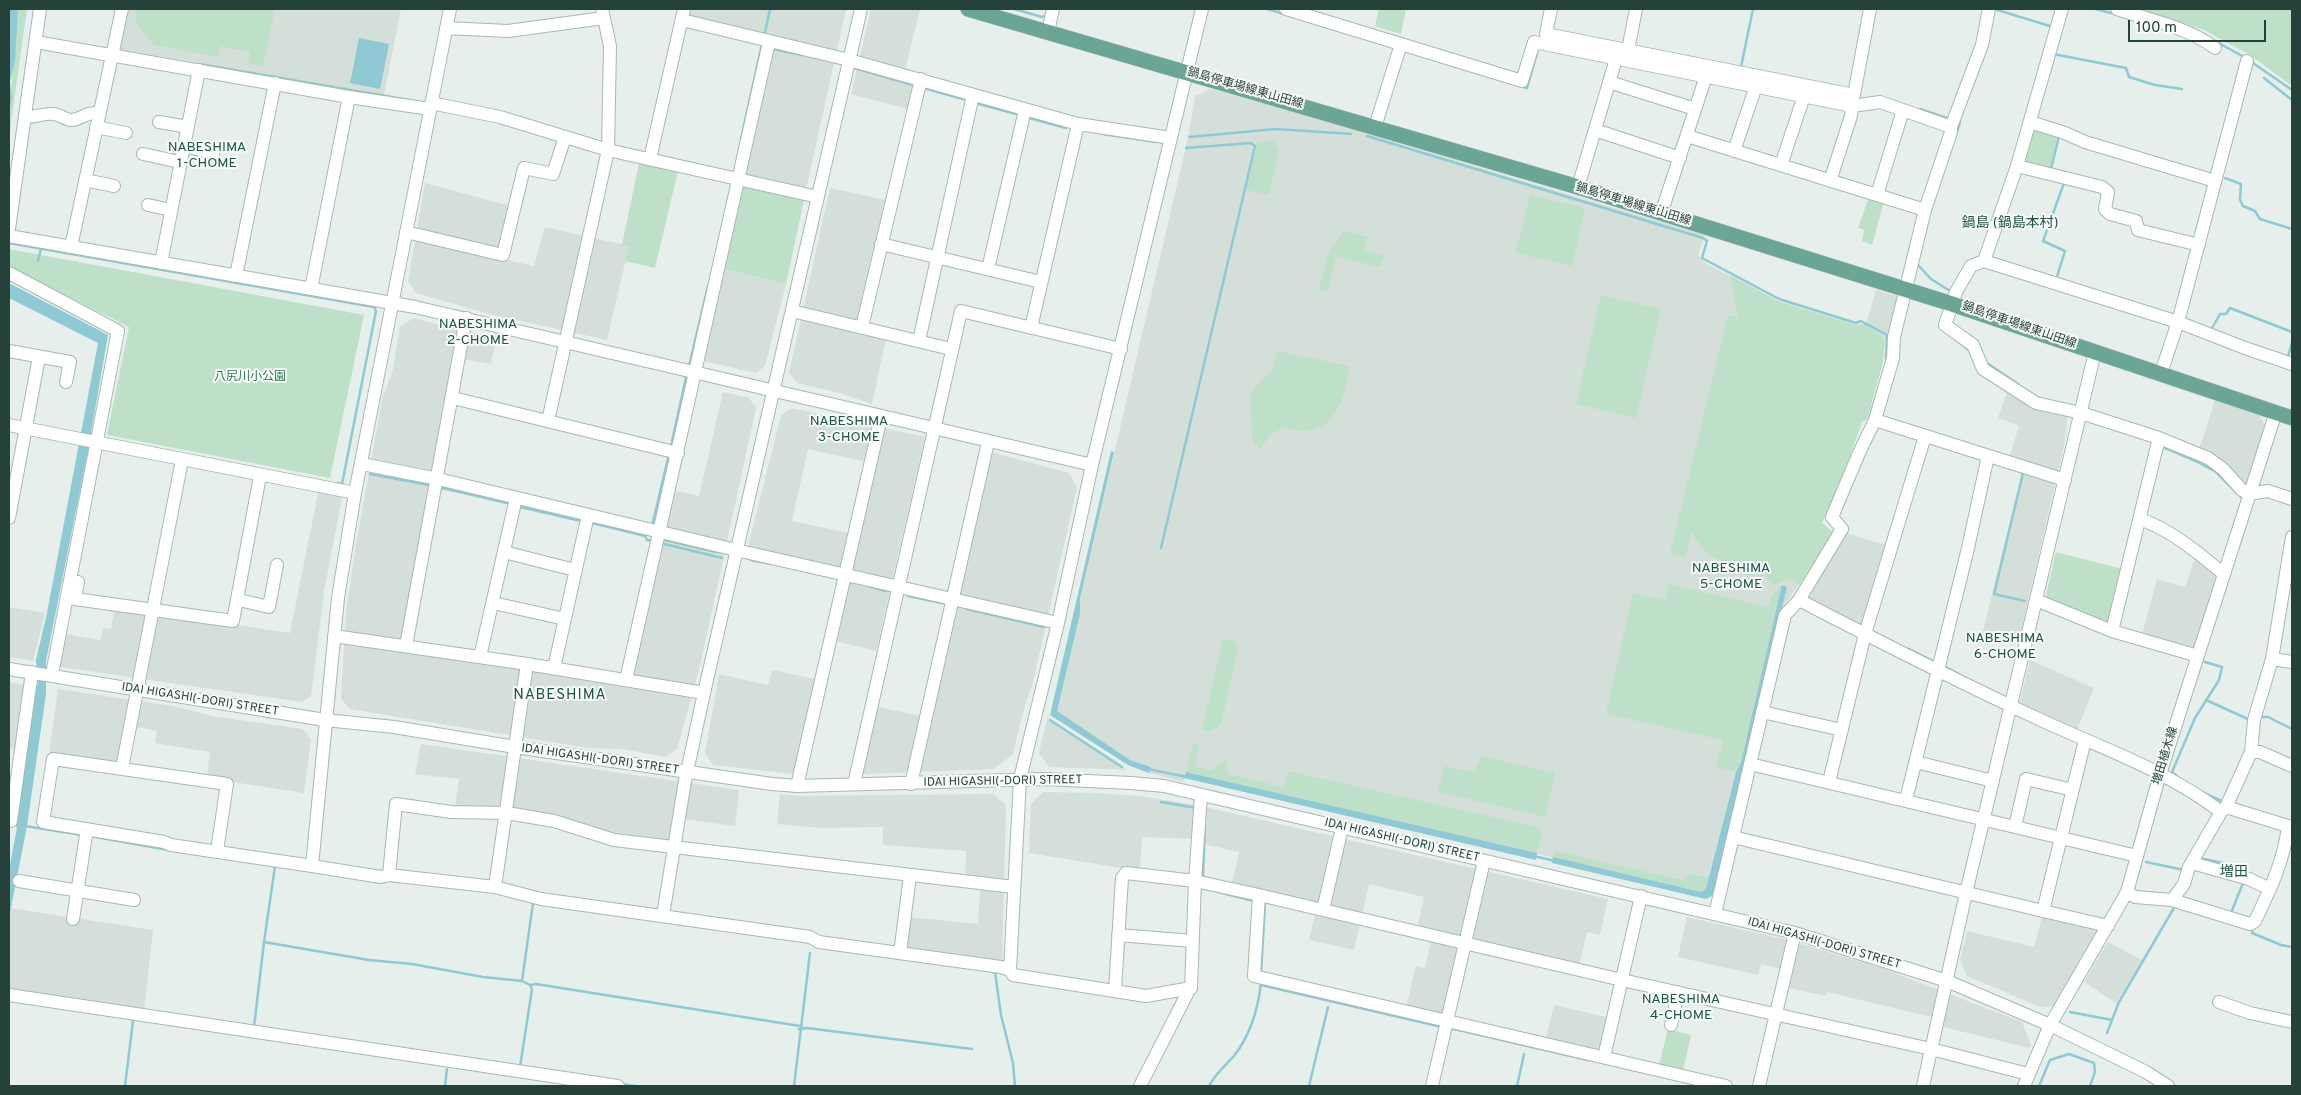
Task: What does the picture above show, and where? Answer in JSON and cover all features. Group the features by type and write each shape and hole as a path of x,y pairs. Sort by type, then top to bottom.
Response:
{"main road":[{"name":"鍋島停車場線東山田線","path":"968,9 1578,187 1952,304 2292,418"}],"street":[{"path":"9,181 33,9"},
{"path":"9,229 40,9"},
{"path":"71,247 122,9"},
{"path":"312,866 338,598 355,493 450,9"},
{"path":"663,915 687,772 704,692 861,9"},
{"path":"1048,32 1053,9"},
{"path":"1200,804 1200,882 1193,941 1191,988 1146,996 1013,975 1010,970 1020,779 1058,623 1092,465 1202,9"},
{"path":"1286,9 1522,81 1534,42 1852,106 1880,102 1953,123"},
{"path":"1551,9 1546,34 1854,95 1870,9"},
{"path":"1628,50 1636,9"},
{"path":"1715,914 1785,615 1799,600 1842,529 1832,517 1875,420 1893,358 1894,337 1925,210 1953,123 1982,45 1989,9"},
{"path":"1984,261 2017,166 2062,9"},
{"path":"2117,9 2186,31 2202,38 2215,48"},
{"path":"446,28 508,31 603,14 610,46 608,150 548,421"},
{"path":"650,158 683,15 765,41 921,79 1078,124 1171,138"},
{"path":"626,680 673,451 765,41"},
{"path":"36,42 350,97 430,106 500,117 608,150 818,197"},
{"path":"1376,127 1401,44"},
{"path":"1578,187 1616,58"},
{"path":"2161,373 2180,325 2247,61"},
{"path":"160,263 199,70"},
{"path":"1661,214 1706,76"},
{"path":"862,327 921,79"},
{"path":"1609,82 1695,109"},
{"path":"236,276 275,83"},
{"path":"1734,151 1756,86"},
{"path":"919,341 973,95"},
{"path":"1781,166 1804,96"},
{"path":"311,289 350,97"},
{"path":"1830,181 1851,116 1852,106"},
{"path":"988,270 1025,110"},
{"path":"1876,195 1903,110"},
{"path":"25,117 37,118 53,114 74,120 89,112 99,114"},
{"path":"159,122 188,128"},
{"path":"2030,122 2066,133 2085,142 2215,181"},
{"path":"1031,328 1078,124"},
{"path":"96,127 126,133"},
{"path":"1595,130 1680,158"},
{"path":"1687,136 1925,210"},
{"path":"406,232 503,255 524,168 554,174 565,137"},
{"path":"184,146 213,152"},
{"path":"143,154 175,161 181,160"},
{"path":"2017,166 2102,187 2108,192 2105,209 2110,214 2136,221 2138,230 2199,245"},
{"path":"85,180 114,186"},
{"path":"148,205 171,210"},
{"path":"9,236 392,303 466,318 691,370 881,417 1092,465"},
{"path":"881,244 1041,282"},
{"path":"2292,362 1984,261 1972,266 1956,292 1945,325 1973,345 1983,369 2036,403 2159,438 2208,458 2223,469 2242,490 2249,494 2268,492 2292,499"},
{"path":"9,273 118,331 98,443 51,672"},
{"path":"792,311 951,349"},
{"path":"854,784 961,311 1121,350"},
{"path":"406,646 453,398 466,318"},
{"path":"9,351 70,362 66,382"},
{"path":"1923,1086 1966,893 2012,706 2094,352"},
{"path":"9,514 38,357"},
{"path":"453,398 673,451"},
{"name":"増田植木線","path":"2024,1086 2050,1025 2126,892 2160,774 2276,412"},
{"path":"797,786 881,417"},
{"path":"1875,420 2065,480"},
{"path":"9,425 260,476 355,493"},
{"path":"1829,782 1865,634 1925,436"},
{"path":"2112,631 2159,438"},
{"path":"911,784 988,442"},
{"path":"98,443 75,599 234,622 260,476"},
{"path":"1906,800 1988,456"},
{"path":"122,768 182,460"},
{"path":"362,464 438,479 588,515 655,534 845,574 1058,623"},
{"path":"480,657 516,498"},
{"path":"554,668 588,515"},
{"path":"2140,519 2160,526 2184,541 2224,574"},
{"path":"2176,902 2192,863 2226,806 2251,752 2254,720 2272,659 2292,538"},
{"path":"504,552 576,570"},
{"path":"239,600 268,607 277,565"},
{"path":"1799,600 2012,706 2160,774 2196,793 2226,806 2288,826 2285,850 2270,889 2252,923 2176,902 2135,897 2126,892"},
{"path":"2036,600 2112,631 2198,656"},
{"path":"492,602 565,619"},
{"path":"334,636 704,692"},
{"path":"2272,659 2292,662"},
{"path":"496,887 527,664"},
{"name":"IDAI HIGASHI(-DORI) STREET","path":"9,669 33,673 51,672 137,690 325,720 394,727 515,747 797,786 911,784 1020,779 1164,786 1200,804 1342,828 1795,933 1947,981 2050,1025 2146,1072 2168,1086"},
{"path":"9,821 11,821 15,752 33,673"},
{"path":"1762,712 1842,730"},
{"path":"2043,911 2085,740"},
{"path":"2251,752 2260,752 2292,766"},
{"path":"217,851 227,784 53,759 43,822 86,833 164,842 171,845 381,877 389,875 496,887 541,899 810,937 819,942 1010,970"},
{"path":"1916,762 1994,781"},
{"path":"1750,764 2137,856"},
{"path":"2015,827 2026,779 2073,790"},
{"path":"389,875 396,804 451,812 506,813 554,821 614,840 1014,887"},
{"path":"1323,910 1342,828"},
{"path":"73,919 86,833"},
{"path":"1733,837 2108,926"},
{"path":"1432,1086 1484,861"},
{"path":"2192,863 2249,879 2270,889"},
{"path":"1115,990 1122,878 1126,873 1200,882 1258,899 1323,910 1622,980 1931,1049 2028,1074"},
{"path":"900,953 910,876"},
{"path":"19,881 134,900"},
{"path":"1604,1057 1641,896"},
{"path":"1258,899 1254,976 1446,1025 1604,1057 1726,1086"},
{"path":"1759,1086 1795,933"},
{"path":"1118,935 1193,941"},
{"path":"1140,1086 1187,994 1187,989"},
{"path":"1671,1025 1678,992"},
{"path":"9,995 618,1086"},
{"path":"2219,1002 2250,1013 2292,1022"}],"shaded area":[{"path":"127,9 401,9 384,95 118,49"},
{"path":"687,9 846,9 806,190 744,176 775,38 686,18"},
{"path":"871,9 920,9 903,77 918,81 911,110 851,94"},
{"path":"1210,89 1361,130 1384,139 1705,235 1698,255 1705,263 1778,301 1806,310 1856,325 1866,324 1876,290 1897,296 1900,303 1890,333 1885,339 1883,362 1867,419 1862,422 1842,478 1822,523 1833,532 1799,585 1775,617 1741,762 1736,772 1706,890 1701,892 1186,772 1184,782 1149,773 1151,767 1130,760 1056,711 1080,614 1080,599 1188,138 1195,96"},
{"path":"425,183 518,208 507,260 534,266 545,227 629,246 607,340 489,314 416,293 408,281"},
{"path":"830,188 890,201 859,331 886,338 872,404 840,393 797,383 789,373"},
{"path":"724,269 786,284 765,366 756,373 703,361"},
{"path":"414,318 459,330 497,336 491,364 456,358 400,650 629,684 672,490 699,496 723,392 749,398 756,408 700,666 677,749 666,757 621,749 588,748 350,709 341,699 346,612 356,544 382,400 393,369 400,326"},
{"path":"2008,389 2068,414 2064,446 2018,644 1982,635 2024,465 2009,459 2019,426 1998,418"},
{"path":"2215,400 2259,415 2265,425 2244,497 2221,472 2197,456"},
{"path":"792,408 925,437 876,651 835,641 875,464 808,449 792,521 849,533 841,570 748,547 781,415"},
{"path":"991,452 1069,473 1077,487 1033,682 1023,712 1013,754 994,769 863,774 878,707 930,718"},
{"path":"319,489 338,493 342,497 324,592 311,696 302,702 60,667 66,634 100,640 103,628 111,629 115,607 290,633"},
{"path":"1844,532 1888,546 1862,628 1804,599"},
{"path":"2196,554 2219,574 2192,658 2142,635 2157,579 2185,587"},
{"path":"9,607 45,613 33,661 9,657"},
{"path":"2030,660 2094,688 2077,730 2020,702"},
{"path":"772,670 815,679 793,774 713,765 705,753 719,674 768,685"},
{"path":"9,682 34,687 24,751 9,748"},
{"path":"58,689 173,706 212,716 303,729 311,740 304,793 207,778 210,752 155,743 157,731 128,725 120,765 49,753"},
{"path":"1047,718 1127,770 1049,767 1039,753"},
{"path":"421,744 739,790 735,826 675,818 671,841 608,835 455,808 459,779 415,774"},
{"path":"1043,792 1140,796 1196,805 1608,899 1600,935 1587,932 1579,966 1471,941 1453,1018 1406,1008 1416,966 1425,968 1433,933 1417,929 1424,897 1369,884 1354,950 1309,940 1317,906 1231,887 1239,852 1204,844 1194,839 1142,837 1140,871 1029,853 1031,804"},
{"path":"780,794 800,796 993,794 1006,805 1002,964 904,950 908,917 978,924 980,889 965,887 966,851 883,845 883,827 820,828 777,824"},
{"path":"10,908 153,930 144,1010 9,988"},
{"path":"2043,913 2103,928 2055,1006 2040,1007 1967,976 1960,960 1967,931 2034,947"},
{"path":"1687,917 1788,940 1885,969 2022,1022 2031,1045 2030,1048 1939,1026 1940,1019 1827,992 1826,996 1784,987 1787,971 1761,964 1758,975 1678,957"},
{"path":"2108,942 2142,960 2116,1003 2084,982"},
{"path":"1554,1005 1610,1018 1602,1052 1546,1039"}],"green space":[{"path":"18,9 27,9 9,137 11,89"},
{"path":"137,9 275,9 263,66 248,63 250,52 220,46 218,57 154,45 135,21"},
{"path":"1379,9 1406,9 1401,34 1375,26"},
{"path":"2140,9 2292,9 2292,86 2250,55 2204,30"},
{"path":"2031,127 2057,137 2050,171 2020,163"},
{"path":"1274,140 1279,152 1269,195 1246,190 1257,143"},
{"path":"640,158 678,171 655,268 625,261 629,246 622,245"},
{"path":"742,184 804,200 786,284 724,269"},
{"path":"1530,195 1585,208 1572,266 1516,253"},
{"path":"1869,197 1884,202 1872,245 1862,241 1864,230 1858,228"},
{"path":"1345,231 1368,237 1364,250 1385,256 1380,267 1336,257 1327,292 1319,289 1330,249"},
{"name":"八尻川小公園","path":"9,249 364,315 330,478 107,435 129,327 9,267"},
{"path":"1730,275 1778,301 1856,325 1866,324 1885,339 1883,362 1867,419 1862,422 1843,475 1822,523 1833,532 1799,585 1786,580 1773,586 1765,576 1744,575 1745,568 1728,564 1714,557 1701,547 1692,532 1685,558 1670,554 1728,315 1738,317"},
{"path":"1601,295 1661,309 1636,418 1576,404"},
{"path":"1277,351 1350,366 1344,394 1339,406 1325,424 1314,429 1301,431 1284,428 1270,434 1261,449 1255,445 1252,438 1250,395 1272,370"},
{"path":"2056,552 2122,569 2109,625 2045,600"},
{"path":"1669,584 1768,607 1772,594 1782,585 1741,762 1736,772 1716,767 1723,740 1606,714 1633,593 1665,600"},
{"path":"1223,639 1235,642 1238,648 1221,724 1211,731 1202,730"},
{"path":"1193,743 1199,745 1195,766 1211,770 1226,759 1228,774 1284,787 1288,771 1537,827 1542,834 1537,853 1186,772"},
{"path":"1481,756 1555,773 1545,817 1438,792 1444,766 1475,772"},
{"path":"1556,851 1682,880 1690,874 1710,878 1706,890 1701,892 1553,857"},
{"path":"1668,1029 1691,1035 1683,1071 1659,1065"}],"water":[{"path":"9,9 18,9 15,61 10,82 12,99 9,109"},
{"path":"359,38 389,44 380,89 350,83"},
{"path":"9,283 108,335 88,450 46,661 46,694 27,826 9,918 9,869 17,828 15,825 35,688 38,685 36,660 47,613 98,343 9,298"},
{"path":"1111,451 1114,452 1080,599 1080,614 1057,711 1130,760 1151,767 1149,773 1128,765 1050,715"},
{"path":"1782,585 1787,587 1714,895 1706,899 1552,863 1553,857 1701,892 1706,889 1736,772 1741,762"},
{"path":"1186,772 1537,853 1536,860 1184,778"}],"waterway":[{"path":"764,37 770,9"},
{"path":"1014,9 1042,17 1046,15"},
{"path":"1267,9 1284,14"},
{"path":"1741,67 1753,9"},
{"path":"1994,9 2053,27"},
{"path":"2095,9 2115,14"},
{"path":"2213,40 2246,58"},
{"path":"741,139 762,44"},
{"path":"773,49 802,55"},
{"path":"1521,86 1527,88 1537,53"},
{"path":"2053,54 2126,68 2129,77 2155,85 2182,89"},
{"path":"2250,61 2292,90"},
{"path":"199,64 409,100"},
{"path":"851,67 913,85"},
{"path":"2264,78 2292,100"},
{"path":"927,89 963,99"},
{"path":"979,104 1016,114"},
{"path":"1920,109 1950,119"},
{"path":"1029,118 1066,128"},
{"path":"1957,132 1960,122 1958,122"},
{"path":"1189,137 1276,129 1351,134"},
{"path":"1103,134 1156,142"},
{"path":"1367,136 1703,238 1707,241 1702,258 1779,299 1856,323 1861,321 1887,335 1886,360"},
{"path":"2051,169 2059,136"},
{"path":"1161,548 1255,146 1251,143 1186,148"},
{"path":"2225,178 2241,184 2240,200 2243,206 2255,211 2260,219 2292,229"},
{"path":"2056,280 2065,251 2043,241 2064,183"},
{"path":"9,243 374,307 376,311 342,484 338,483"},
{"path":"38,261 41,249"},
{"path":"1917,264 1931,279 1950,291"},
{"path":"689,366 708,286"},
{"path":"2211,330 2220,314 2226,314 2230,308 2292,332"},
{"path":"1955,339 1970,351"},
{"path":"2288,357 2292,342"},
{"path":"1987,363 2018,384"},
{"path":"671,446 687,373"},
{"path":"1869,419 1875,399"},
{"path":"2163,447 2216,472 2241,497"},
{"path":"652,526 669,454"},
{"path":"2020,472 2023,473 1994,594 2025,601"},
{"path":"370,474 429,485"},
{"path":"442,488 507,503"},
{"path":"520,507 581,521"},
{"path":"592,523 645,536 647,540 653,541"},
{"path":"661,539 716,552"},
{"path":"660,543 722,558"},
{"path":"751,560 771,564"},
{"path":"868,586 886,591"},
{"path":"908,596 942,603"},
{"path":"967,609 1044,627"},
{"path":"1909,649 1933,661"},
{"path":"2178,777 2172,772 2195,718 2219,680 2222,667 2205,662"},
{"path":"1944,666 1968,679"},
{"path":"2206,700 2250,720"},
{"path":"2260,719 2261,717 2268,717 2292,729"},
{"path":"1050,720 1122,767"},
{"path":"1148,769 1187,777"},
{"path":"2204,793 2224,802"},
{"path":"1161,802 1197,808"},
{"path":"1203,877 1205,825"},
{"path":"25,826 82,835"},
{"path":"90,836 168,850"},
{"path":"1534,856 1555,861"},
{"path":"2199,858 2228,864 2245,870 2245,873"},
{"path":"2146,862 2184,870"},
{"path":"254,1027 275,866"},
{"path":"2231,913 2243,883"},
{"path":"1203,888 1254,901"},
{"path":"520,1067 532,989 530,985 522,981 533,903"},
{"path":"1261,973 1265,903 1262,903"},
{"path":"2107,1033 2119,1002 2175,906"},
{"path":"2253,927 2252,933 2281,945 2292,947"},
{"path":"264,942 369,960 412,964 483,977 522,981"},
{"path":"794,1086 810,953"},
{"path":"992,972 995,972 1001,1015 1013,1063 1015,1086"},
{"path":"1209,1086 1217,1074 1234,1056 1245,1039 1256,1012 1261,983"},
{"path":"530,985 536,984 800,1026"},
{"path":"1261,985 1442,1027"},
{"path":"1309,1086 1328,1007"},
{"path":"2070,1012 2112,1020"},
{"path":"125,1086 133,1021"},
{"path":"799,1029 807,1028 972,1049"},
{"path":"1450,1028 1588,1060"},
{"path":"1517,1086 1524,1054"},
{"path":"2039,1086 2050,1060 2069,1054 2094,1063 2095,1072 2090,1086"},
{"path":"445,1086 447,1069"},
{"path":"621,1084 635,1086"}],"district":[{"name":"NABESHIMA 1-CHOME","path":"207,156"},
{"name":"鍋島 (鍋島本村)","path":"2010,224"},
{"name":"NABESHIMA 2-CHOME","path":"478,334"},
{"name":"NABESHIMA 3-CHOME","path":"849,430"},
{"name":"NABESHIMA 5-CHOME","path":"1731,578"},
{"name":"NABESHIMA 6-CHOME","path":"2005,648"},
{"name":"NABESHIMA","path":"560,696"},
{"name":"増田","path":"2234,873"},
{"name":"NABESHIMA 4-CHOME","path":"1681,1008"}]}
